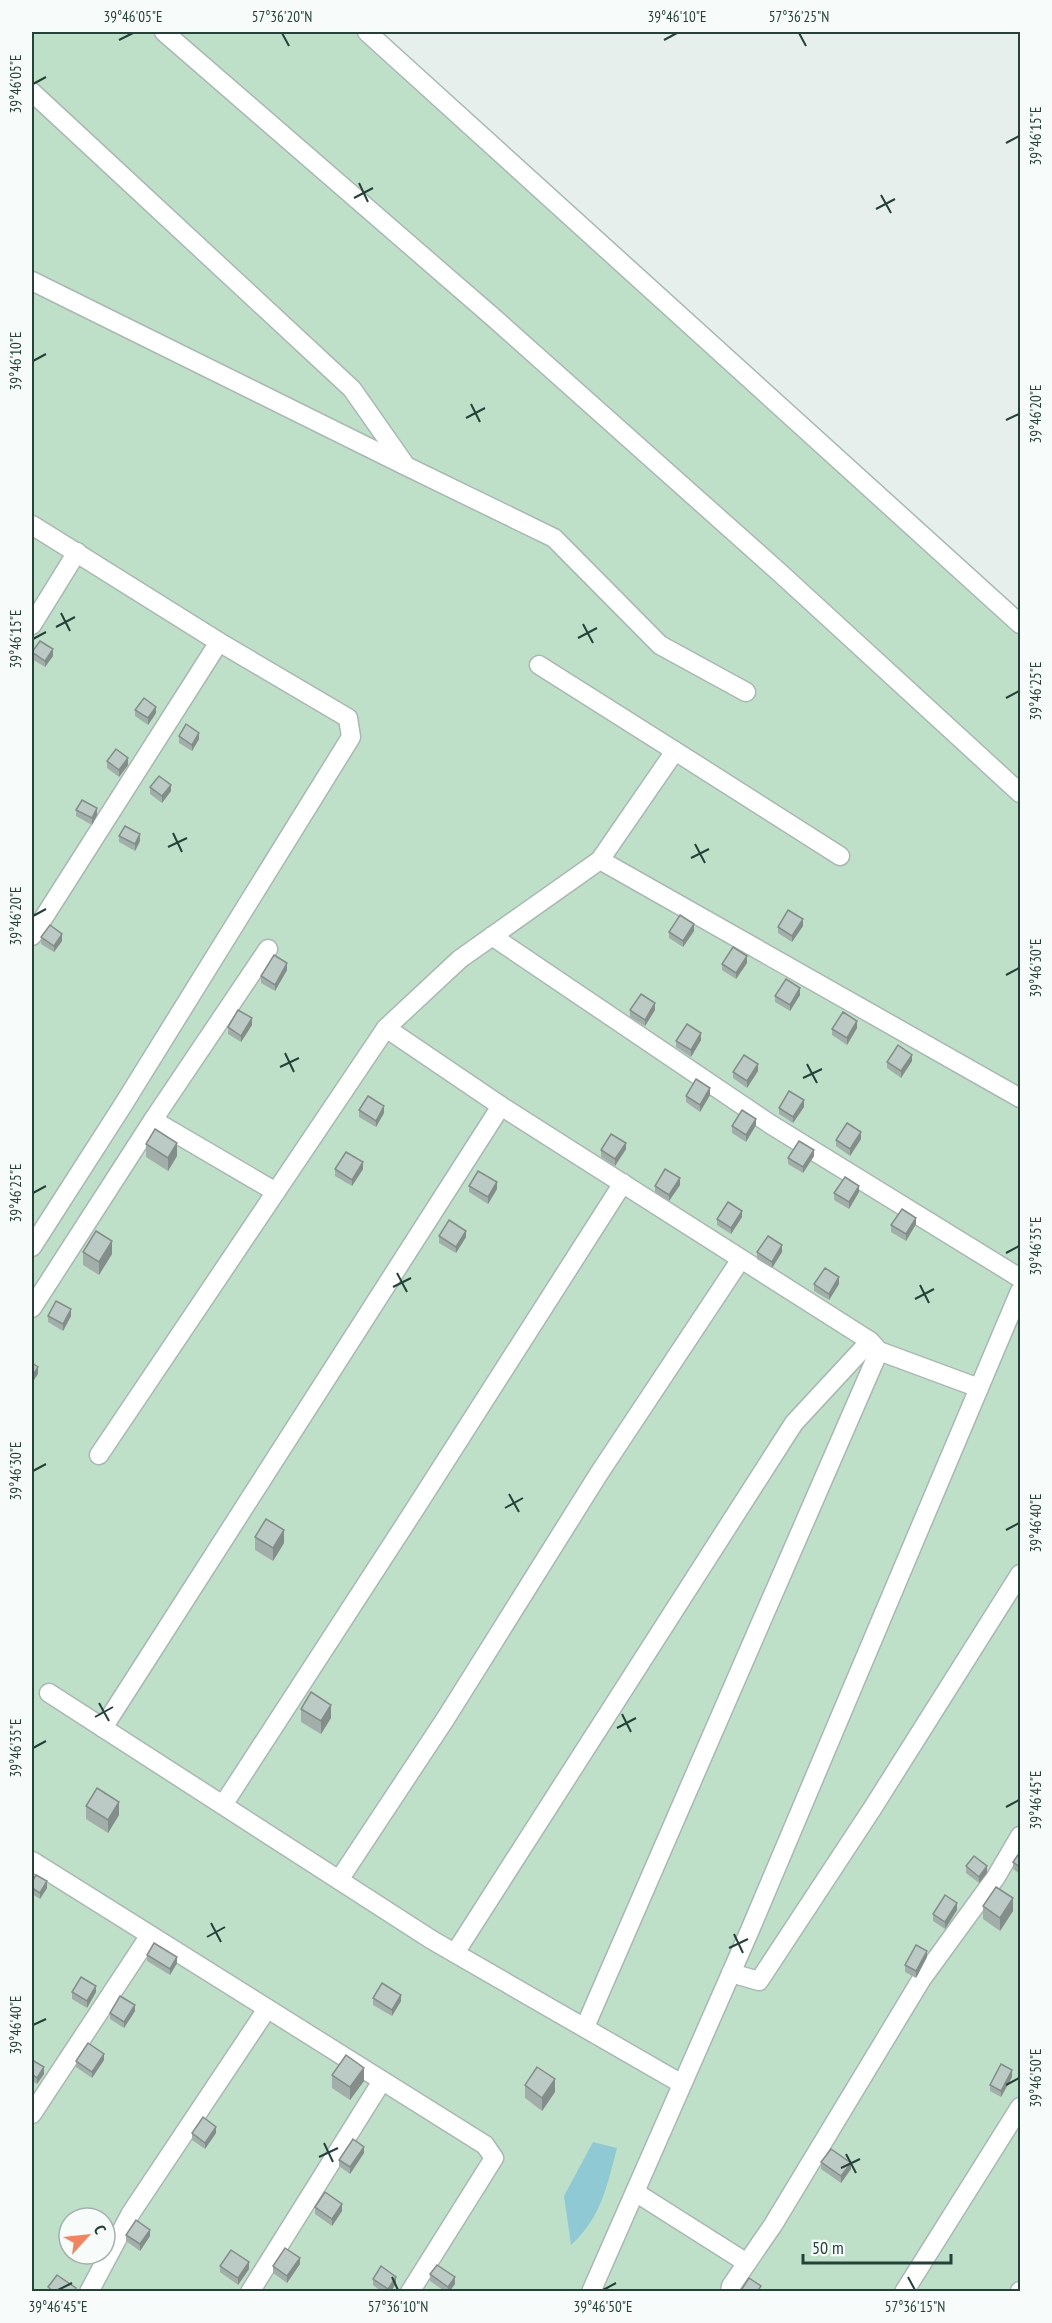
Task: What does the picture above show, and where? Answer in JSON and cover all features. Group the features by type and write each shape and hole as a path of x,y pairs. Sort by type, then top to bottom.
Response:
{"street":[{"path":"164,32 502,326 779,572 1020,793"},
{"path":"367,32 1020,624"},
{"path":"32,92 352,389 406,466"},
{"path":"32,281 554,537 660,645 746,692"},
{"path":"32,525 219,642 348,718 351,737 123,1105 32,1247"},
{"path":"32,625 76,552"},
{"path":"32,936 219,642"},
{"path":"539,665 840,856"},
{"path":"99,1455 386,1028 460,959 600,860 675,751"},
{"path":"600,860 1020,1098"},
{"path":"492,936 770,1124 1020,1278"},
{"path":"32,1308 153,1120 268,949"},
{"path":"386,1028 501,1106 875,1346 979,1388"},
{"path":"103,1728 501,1106"},
{"path":"153,1120 276,1192"},
{"path":"223,1805 622,1183"},
{"path":"339,1880 446,1718 598,1475 741,1259"},
{"path":"591,2292 731,1972 1020,1291"},
{"path":"455,1953 794,1423 875,1346"},
{"path":"585,2027 875,1346"},
{"path":"731,1972 759,1982 872,1809 1020,1574"},
{"path":"49,1693 455,1953 682,2084"},
{"path":"730,2292 731,2286 773,2224 921,1980 996,1877 1020,1836"},
{"path":"32,1864 150,1935 485,2145 494,2158 410,2292"},
{"path":"32,2114 150,1935"},
{"path":"89,2292 131,2213 267,2009"},
{"path":"250,2292 382,2081"},
{"path":"904,2292 1020,2108"},
{"path":"635,2192 747,2263"}],"green space":[{"path":"32,32 367,32 1020,624 1020,2291 32,2292"}],"water":[{"path":"593,2142 617,2148 606,2188 596,2212 581,2235 571,2245 564,2196"}],"building":[{"path":"40,641 53,649 45,661 32,652"},
{"path":"144,698 156,707 148,718 135,710"},
{"path":"186,724 199,733 192,745 179,736"},
{"path":"116,749 128,758 119,770 107,761"},
{"path":"159,776 171,785 162,796 150,787"},
{"path":"82,800 97,808 92,818 76,810"},
{"path":"125,826 140,834 135,844 119,836"},
{"path":"788,910 803,919 792,936 778,927"},
{"path":"680,915 694,924 683,941 669,932"},
{"path":"50,925 62,934 54,946 41,937"},
{"path":"733,947 747,956 736,973 722,964"},
{"path":"274,955 287,963 275,985 261,976"},
{"path":"786,979 800,988 790,1005 775,996"},
{"path":"641,994 655,1003 645,1020 630,1010"},
{"path":"238,1010 252,1018 241,1036 228,1027"},
{"path":"843,1012 857,1021 847,1038 832,1029"},
{"path":"687,1024 701,1033 691,1050 676,1041"},
{"path":"898,1045 912,1055 901,1071 887,1062"},
{"path":"744,1055 758,1064 747,1081 733,1072"},
{"path":"696,1079 710,1088 700,1105 686,1096"},
{"path":"789,1091 804,1100 793,1117 779,1108"},
{"path":"368,1096 384,1106 376,1121 359,1110"},
{"path":"742,1110 756,1119 746,1135 732,1126"},
{"path":"847,1123 861,1132 850,1149 836,1140"},
{"path":"155,1129 177,1143 168,1158 146,1144"},
{"path":"611,1134 626,1143 615,1159 601,1150"},
{"path":"799,1141 814,1150 803,1167 788,1158"},
{"path":"346,1152 363,1162 352,1180 335,1169"},
{"path":"665,1169 680,1178 669,1195 655,1186"},
{"path":"478,1171 497,1182 488,1197 469,1186"},
{"path":"845,1177 859,1186 849,1202 834,1193"},
{"path":"728,1202 742,1211 731,1228 717,1219"},
{"path":"902,1209 916,1218 906,1234 891,1225"},
{"path":"449,1220 466,1231 456,1247 439,1236"},
{"path":"96,1231 112,1241 99,1262 83,1252"},
{"path":"768,1236 782,1245 772,1262 757,1252"},
{"path":"825,1268 839,1277 829,1294 814,1284"},
{"path":"56,1301 71,1309 63,1324 48,1316"},
{"path":"32,1363 38,1367 32,1377"},
{"path":"266,1519 284,1530 273,1548 255,1537"},
{"path":"311,1692 331,1705 321,1721 301,1709"},
{"path":"97,1788 119,1802 108,1820 86,1806"},
{"path":"1020,1852 1020,1867 1013,1862"},
{"path":"974,1856 987,1866 979,1877 966,1866"},
{"path":"36,1875 47,1881 40,1893 32,1888"},
{"path":"996,1887 1013,1898 1000,1918 983,1906"},
{"path":"945,1895 957,1903 945,1922 933,1914"},
{"path":"154,1943 177,1957 170,1969 147,1955"},
{"path":"916,1945 927,1951 916,1971 905,1965"},
{"path":"81,1977 96,1986 87,2001 72,1992"},
{"path":"382,1983 401,1995 392,2010 373,1998"},
{"path":"120,1996 135,2005 124,2022 110,2013"},
{"path":"88,2043 104,2054 92,2072 76,2061"},
{"path":"346,2055 364,2068 350,2087 332,2075"},
{"path":"32,2060 44,2067 37,2078 32,2074"},
{"path":"1001,2064 1012,2070 1001,2091 990,2085"},
{"path":"537,2067 555,2079 542,2098 525,2085"},
{"path":"203,2117 216,2127 205,2143 192,2133"},
{"path":"353,2139 364,2147 350,2167 339,2160"},
{"path":"831,2149 851,2163 841,2176 821,2162"},
{"path":"325,2192 342,2204 332,2219 315,2207"},
{"path":"136,2220 150,2230 140,2244 126,2235"},
{"path":"285,2248 300,2258 287,2276 273,2266"},
{"path":"231,2250 249,2262 238,2278 220,2266"},
{"path":"437,2265 455,2277 448,2287 430,2274"},
{"path":"381,2266 396,2277 388,2289 373,2279"},
{"path":"57,2275 76,2288 74,2292 54,2292 48,2287"},
{"path":"749,2278 761,2286 757,2292 740,2292"}]}
